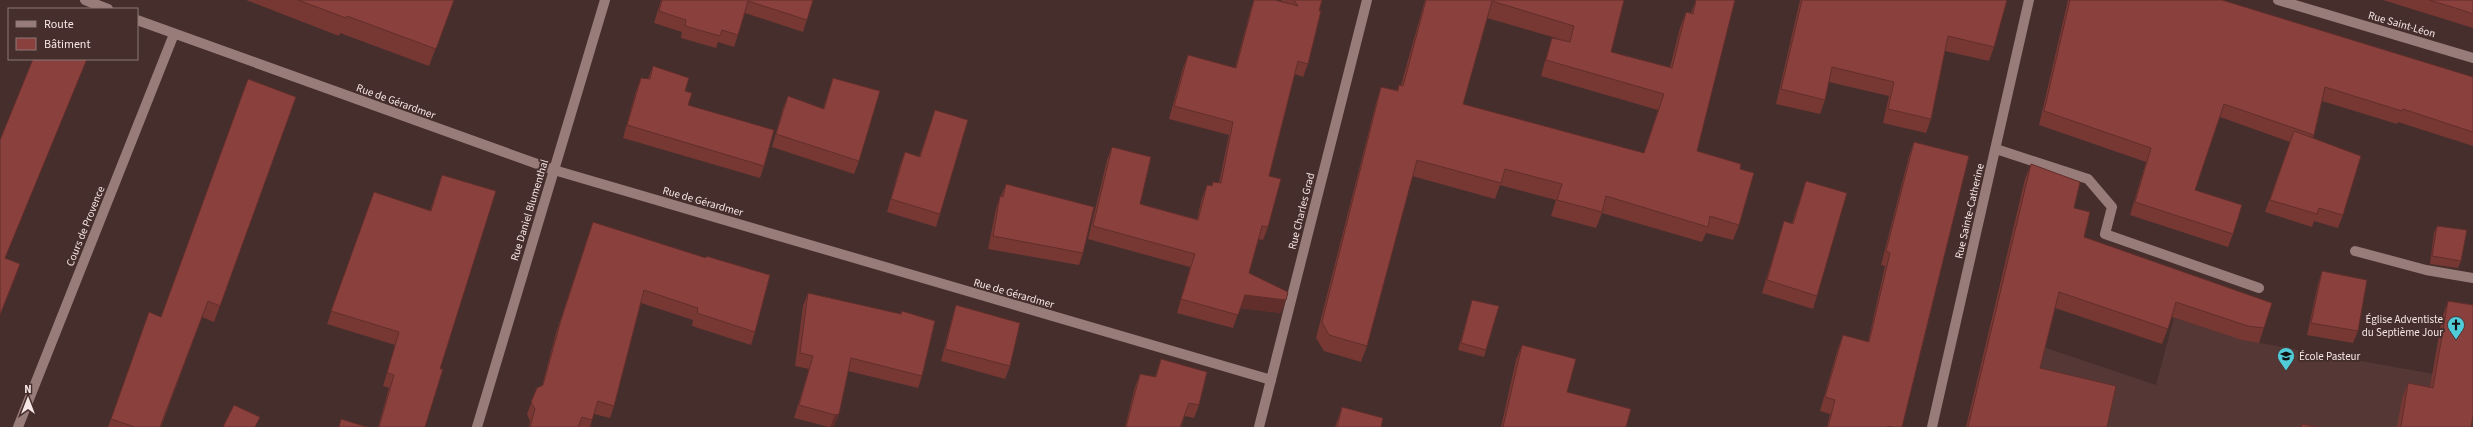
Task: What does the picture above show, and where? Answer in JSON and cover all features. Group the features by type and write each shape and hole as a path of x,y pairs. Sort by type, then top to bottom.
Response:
{"street":[{"path":"84,0 105,8"},
{"name":"Rue Daniel Blumenthal","path":"477,427 605,0"},
{"name":"Rue Charles Grad","path":"1259,427 1368,0"},
{"name":"Rue Sainte-Catherine","path":"1932,427 2029,0"},
{"name":"Rue Saint-Léon","path":"2278,0 2473,58"},
{"name":"Rue de Gérardmer","path":"138,20 554,170 1270,380"},
{"name":"Cours de Provence","path":"18,427 174,34"},
{"path":"1996,148 2088,179 2112,207 2105,234 2258,288"},
{"path":"2355,251 2426,270 2473,278"}],"shaded area":[{"name":"École Pasteur","path":"2174,318 2243,340 2473,381 2473,427 1966,427 2043,347 2156,385"}],"building":[{"path":"298,0 454,0 436,49 347,16 346,18"},
{"path":"662,0 813,0 807,20 748,1 738,35 722,30 720,36 685,26 686,20 659,11"},
{"path":"1254,0 1275,0 1298,6 1294,0 1322,0 1319,11 1321,11 1308,64 1298,61 1269,176 1281,179 1268,227 1262,226 1249,273 1288,292 1286,300 1245,295 1238,315 1181,299 1195,254 1093,226 1112,147 1151,157 1140,204 1198,220 1207,185 1212,186 1213,182 1221,183 1233,122 1174,106 1188,55 1236,68"},
{"path":"1426,0 1624,0 1611,52 1672,68 1686,12 1693,14 1696,0 1735,0 1697,151 1741,164 1740,169 1754,173 1739,225 1710,216 1708,227 1606,196 1602,212 1557,200 1562,184 1505,169 1501,183 1417,160 1367,346 1329,335 1322,322 1381,87 1398,91 1399,85 1403,86","holes":["1492,1 1574,26 1570,42 1552,38 1546,60 1664,94 1644,153 1463,104"]},
{"path":"1802,0 2007,0 1994,47 1948,36 1931,119 1888,109 1894,82 1832,67 1825,100 1781,89"},
{"path":"2070,0 2222,0 2473,77 2473,132 2403,109 2402,111 2325,87 2314,135 2224,104 2195,190 2242,205 2233,234 2135,202 2151,148 2044,111"},
{"path":"2429,0 2473,0 2473,14 2462,10"},
{"path":"33,60 87,60 5,258 20,264 0,315 0,140"},
{"path":"653,66 689,78 685,91 692,93 688,105 774,130 764,166 627,125 641,78 650,79"},
{"path":"833,78 880,91 859,161 776,134 788,96 824,109"},
{"path":"248,79 296,97 220,306 208,301 160,427 135,427 111,419 149,312 161,317"},
{"path":"935,110 968,120 940,214 891,199 905,152 920,157"},
{"path":"2294,131 2361,156 2343,215 2319,208 2317,214 2270,200"},
{"path":"1914,142 1969,156 1902,427 1828,427 1835,400 1825,397 1843,335 1869,342 1890,253 1886,251"},
{"path":"2031,164 2080,182 2074,208 2090,212 2084,237 2272,303 2264,328 2248,326 2176,302 2168,329 2059,292 2040,368 2116,386 2107,427 1968,427"},
{"path":"442,175 496,191 440,369 443,369 425,427 379,427 394,375 387,373 399,332 331,311 374,192 431,211"},
{"path":"1806,181 1847,193 1817,296 1767,280 1784,221 1793,224"},
{"path":"1006,184 1094,207 1083,253 993,236 1000,196 1003,197"},
{"path":"593,222 706,258 706,256 770,275 755,332 697,313 698,308 644,290 614,406 598,401 592,420 582,417 578,427 530,427 535,409 531,402 537,388 543,385 561,320"},
{"path":"2437,226 2467,230 2461,261 2432,256"},
{"path":"2322,271 2367,280 2358,331 2311,323"},
{"path":"808,293 901,314 902,311 935,321 922,376 851,358 839,414 835,415 799,405 813,356 800,353"},
{"path":"1472,300 1499,306 1486,350 1461,343"},
{"path":"2448,301 2473,305 2473,416 2471,427 2401,427 2408,383 2433,388"},
{"path":"956,305 1020,323 1010,366 945,349"},
{"path":"1522,345 1576,359 1567,392 1631,409 1626,427 1503,427"},
{"path":"1161,359 1207,372 1199,405 1189,403 1180,427 1126,427 1140,374 1156,377"},
{"path":"234,405 260,417 255,427 223,427"},
{"path":"1342,407 1383,418 1381,427 1337,427"},
{"path":"341,419 367,427 339,427"},
{"path":"2302,424 2318,427 2301,427"}],"place":[{"name":"Église Adventiste du Septième Jour","path":"2456,340"},
{"name":"École Pasteur","path":"2286,371"}]}
